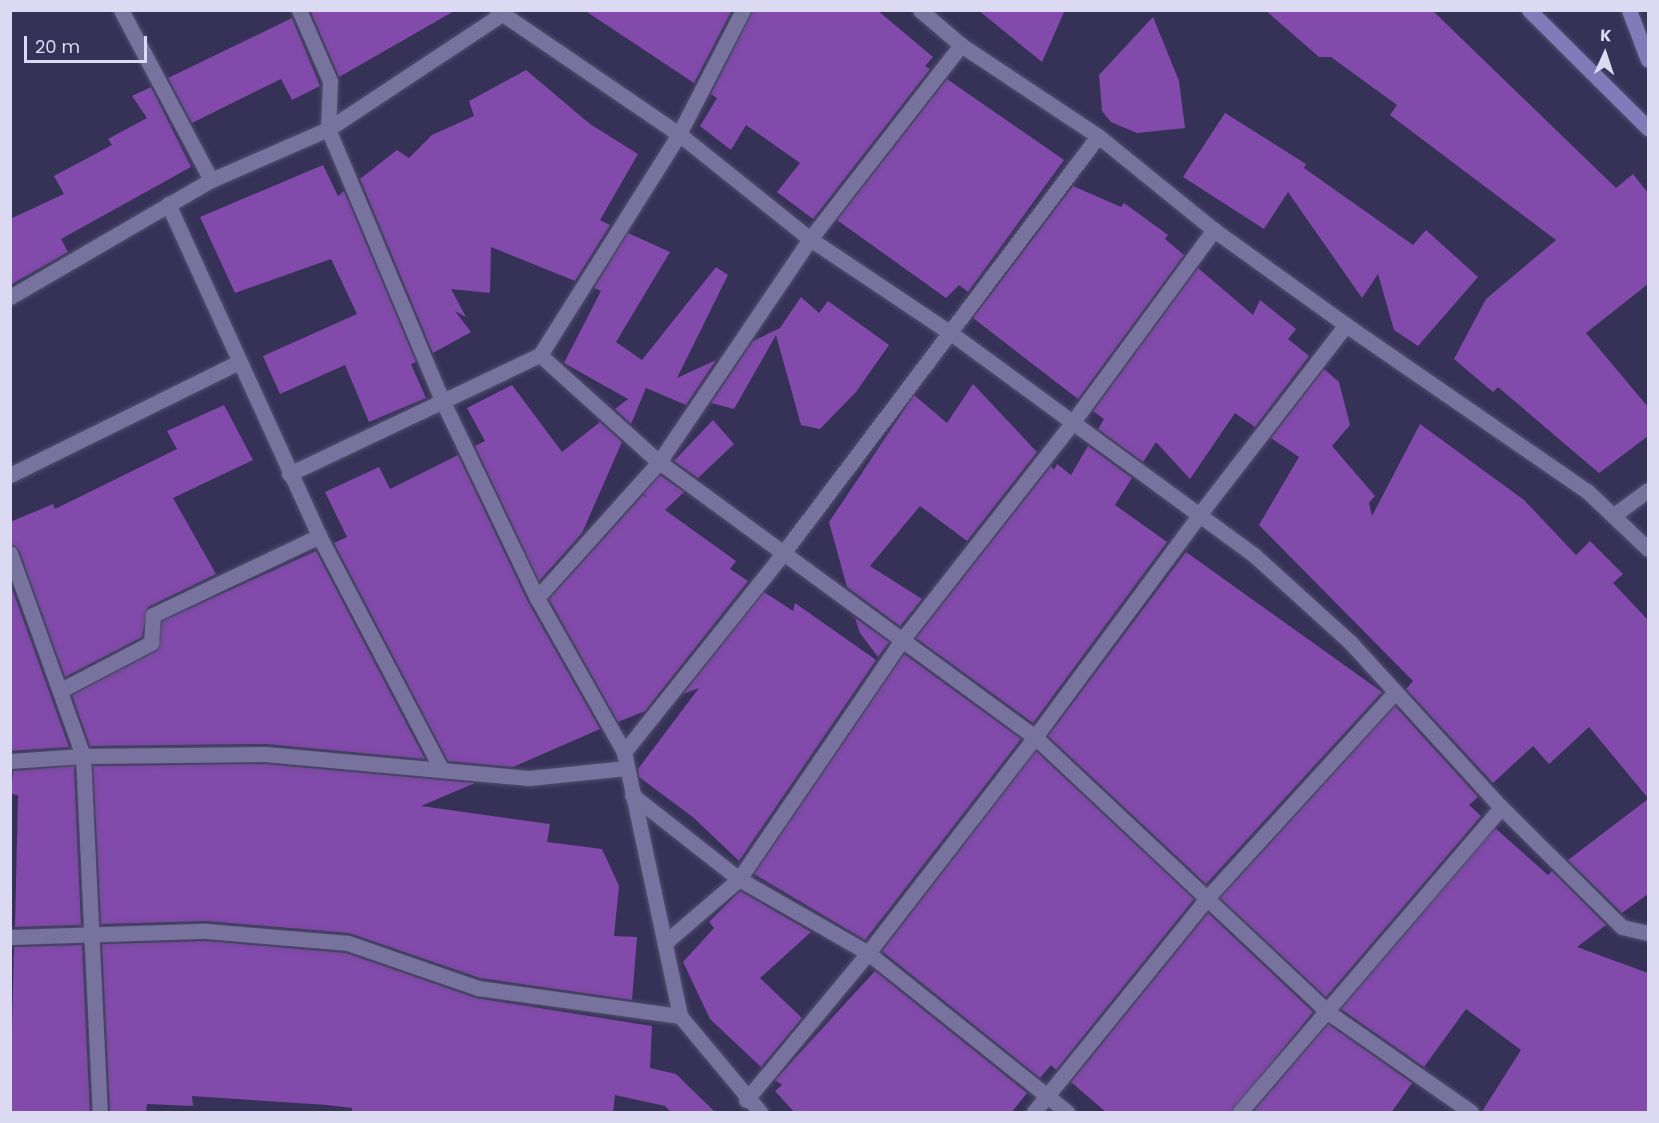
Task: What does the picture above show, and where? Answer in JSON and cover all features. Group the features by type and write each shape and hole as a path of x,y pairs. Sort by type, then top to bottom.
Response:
{"main road":[{"path":"1529,10 1648,128"},
{"path":"1629,10 1648,60"}],"street":[{"path":"121,10 211,180"},
{"path":"299,10 330,81 328,129 443,402 537,598 624,752 667,941 680,1016 746,1100 760,1113"},
{"path":"289,474 540,355 679,134 743,10"},
{"path":"920,10 961,45 1098,136 1214,230 1346,325 1587,491 1648,549"},
{"path":"10,297 211,180 328,129 498,13 679,134 810,239 952,334 1263,563 1351,643 1501,807 1622,927 1648,933"},
{"path":"537,598 659,462 810,239 961,45"},
{"path":"624,752 784,552 952,334 1098,136"},
{"path":"168,204 237,363 319,536 441,768"},
{"path":"667,941 739,879 902,640 1072,423 1214,230"},
{"path":"746,1100 868,953 1035,737 1199,515 1346,325"},
{"path":"540,355 659,462 1035,737 1329,1013 1463,1110"},
{"path":"10,475 237,363"},
{"path":"1614,515 1648,490"},
{"path":"61,690 151,643 153,615 319,536"},
{"path":"10,552 83,756 100,1113"},
{"path":"1034,1113 1207,898 1395,692"},
{"path":"10,762 83,756 265,754 441,768 529,778 626,768"},
{"path":"632,795 739,879 868,953 1068,1113"},
{"path":"1240,1113 1329,1013 1501,807"},
{"path":"10,937 92,938 206,931 348,944 478,988 680,1016"}],"building":[{"path":"310,10 456,10 339,77"},
{"path":"584,10 732,10 694,83"},
{"path":"753,10 877,10 933,57 925,66 930,69 813,219 777,192 800,163 746,125 731,150 700,126 717,98 711,94"},
{"path":"978,10 1065,10 1042,62"},
{"path":"1265,10 1432,10 1616,188 1633,174 1648,193 1648,284 1586,333 1648,407 1648,436 1599,473 1498,387 1493,392 1454,359 1486,299 1556,240 1390,115 1397,105 1331,57 1319,57"},
{"path":"1153,17 1179,81 1185,128 1137,133 1111,122 1102,111 1099,75"},
{"path":"292,18 320,86 292,100 281,79 192,123 168,78"},
{"path":"526,70 590,124 638,154 600,220 610,225 575,281 491,247 490,293 451,289 466,317 455,311 471,332 433,353 360,179 397,150 409,158 432,135 474,116 469,101"},
{"path":"947,79 1064,160 968,292 959,285 946,298 837,220"},
{"path":"151,87 191,167 61,239 68,252 10,285 10,219 64,194 54,176 112,145 108,139 147,118 132,96"},
{"path":"1225,113 1306,164 1304,168 1413,245 1426,230 1478,277 1418,346 1394,330 1378,274 1362,298 1288,192 1264,229 1183,177"},
{"path":"323,165 338,196 344,191 416,362 411,364 426,398 369,422 345,365 280,394 263,356 357,314 331,259 235,293 200,217"},
{"path":"1073,186 1121,207 1124,203 1168,235 1165,239 1184,255 1078,399 973,318"},
{"path":"628,233 670,252 616,342 642,360 716,267 728,275 677,378 716,360 686,405 646,388 631,424 615,409 628,399 564,363 601,291 594,288"},
{"path":"1198,268 1253,315 1260,300 1296,329 1288,339 1309,356 1255,427 1235,413 1190,479 1156,442 1143,462 1098,429 1104,419 1093,411"},
{"path":"801,297 819,313 828,301 889,345 856,392 820,429 801,425 776,335 734,409 711,403 753,341 780,328"},
{"path":"1324,369 1339,382 1350,425 1332,446 1375,496 1369,503 1372,516 1420,424 1524,500 1576,555 1590,541 1623,574 1613,583 1648,620 1648,798 1589,727 1549,764 1533,746 1493,783 1406,689 1413,681 1259,525 1299,457 1271,438"},
{"path":"973,384 1037,452 967,541 920,506 870,566 922,599 900,626 847,587 829,522 914,395 947,423"},
{"path":"512,385 562,452 600,422 622,442 582,533 539,581 475,446 485,441 467,408"},
{"path":"224,405 253,460 173,498 216,574 148,607 142,637 65,677 19,550 10,543 10,522 53,504 55,509 177,449 167,431"},
{"path":"713,420 734,444 698,478 674,461"},
{"path":"1088,446 1132,478 1115,505 1167,542 1033,723 916,638 1051,466 1054,470 1057,464 1071,475"},
{"path":"458,455 528,602 600,729 513,767 448,761 334,543 347,537 325,492 379,467 390,489"},
{"path":"660,475 684,492 665,510 736,561 730,569 748,581 645,711 618,722 549,599 643,495 648,498 643,494"},
{"path":"316,551 425,759 266,744 90,746 72,695 156,651 162,621"},
{"path":"1186,552 1382,692 1206,884 1048,736"},
{"path":"10,583 69,747 10,751"},
{"path":"764,592 793,611 795,603 876,660 739,861 694,818 639,777 638,769 699,688 683,694"},
{"path":"855,618 889,642 878,657 860,633"},
{"path":"904,654 1021,739 865,940 754,874"},
{"path":"1395,706 1478,797 1469,805 1481,816 1326,997 1220,898"},
{"path":"1036,751 1194,899 1056,1070 1051,1065 1040,1078 882,951"},
{"path":"265,764 475,783 421,806 550,824 547,842 602,849 619,886 614,936 637,937 632,1000 480,978 349,933 207,921 101,924 93,766"},
{"path":"74,766 81,925 15,927 18,795 11,794 13,771"},
{"path":"1648,799 1648,894 1622,913 1568,860"},
{"path":"1495,828 1548,875 1552,871 1606,925 1577,947 1648,973 1648,1113 1481,1113 1521,1050 1466,1009 1424,1067 1341,1009"},
{"path":"740,891 811,932 760,978 802,1018 761,1067 710,1019 683,962 714,928 709,922"},
{"path":"1208,913 1313,1012 1231,1113 1107,1113 1071,1082"},
{"path":"206,941 346,953 476,998 652,1026 650,1068 676,1074 716,1113 672,1113 665,1106 615,1095 613,1113 352,1113 352,1108 327,1105 192,1096 193,1106 147,1104 146,1113 110,1113 102,944"},
{"path":"82,945 90,1113 10,1113 14,947"},
{"path":"875,971 1027,1093 1011,1113 795,1113 775,1091 782,1085 775,1080"},
{"path":"1328,1024 1412,1083 1391,1113 1252,1113"}]}
